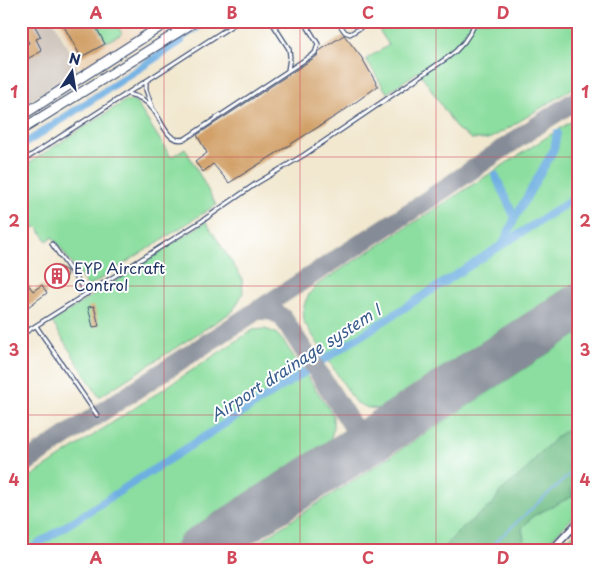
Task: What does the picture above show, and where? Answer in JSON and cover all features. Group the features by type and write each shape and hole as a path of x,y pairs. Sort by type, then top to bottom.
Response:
{"main road":[{"path":"21,116 169,21"},
{"path":"21,130 177,33 187,24 196,21"}],"street":[{"path":"173,21 177,33"},
{"path":"551,551 578,522"},
{"path":"572,551 578,547"}],"lane":[{"path":"21,162 239,21"},
{"path":"271,21 289,49 290,57 287,70"},
{"path":"146,82 146,90 152,107 169,135 181,140 317,50 318,44 304,21"},
{"path":"337,21 345,32 350,34 360,28 363,21"},
{"path":"21,335 202,221 257,183 304,155 456,52 476,21"},
{"path":"128,94 140,98 152,107"},
{"path":"52,244 87,294"},
{"path":"36,326 97,414"}],"shaded area":[{"path":"21,21 54,21 78,69 21,107"},
{"path":"56,21 160,21 81,68"}],"green space":[{"path":"95,21 115,21 122,34 106,42"},
{"path":"373,21 578,21 578,85 489,139 472,139 457,129 419,71 387,93 366,59 389,45"},
{"path":"125,101 134,101 139,107 171,157 185,148 216,205 88,287 53,237 47,241 37,226 22,235 28,244 21,249 21,168"},
{"path":"578,117 578,280 383,409 368,408 355,402 304,322 305,302 313,289"},
{"path":"206,222 242,278 243,293 233,311 99,397 52,322"},
{"path":"265,329 276,333 284,342 333,415 333,431 323,451 165,551 21,551 21,483 253,330"},
{"path":"578,334 578,512 540,551 245,551"},
{"path":"578,422 578,483 571,489 573,496 533,516 522,528 525,545 517,551 440,551 463,527 493,504 500,492 528,468 539,454 559,435"},
{"path":"578,529 578,551 557,551"}],"building":[{"path":"21,21 32,21 41,37 36,39 42,51 27,59 21,47 29,43 21,29"},
{"path":"61,21 93,21 105,44 81,57"},
{"path":"344,35 362,58 378,86 342,112 229,183 213,164 203,172 195,162 207,153 197,135 317,56 319,51"},
{"name":"EYP Aircraft Control","path":"58,266 67,271 66,281 56,285 48,281 49,270"},
{"path":"21,275 33,291 42,285 47,293 21,312"},
{"path":"94,306 99,326 93,327 88,307"}],"waterway":[{"path":"181,41 213,21"},
{"path":"21,146 181,41"},
{"path":"515,218 554,149 557,133"},
{"path":"495,175 515,218 503,244"},
{"name":"Airport drainage system I","path":"27,551 578,196"},
{"path":"485,551 578,467"}],"taxiway":[{"path":"21,466 168,368 414,209 578,99"},
{"path":"257,310 270,311 283,318 354,428 354,441 349,454"},
{"path":"354,428 369,435 380,434"}],"runway":[{"path":"198,551 578,307"}],"place":[{"name":"EYP Aircraft Control","path":"57,276"}]}
